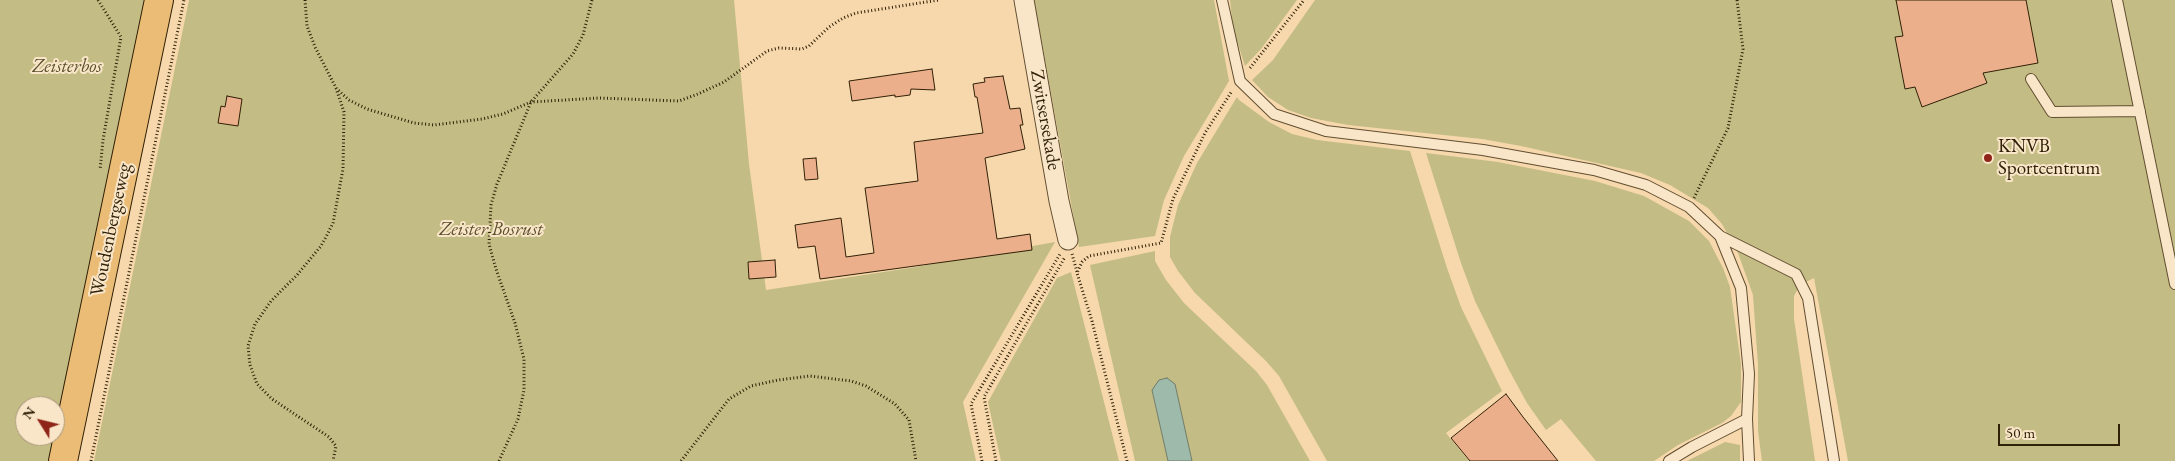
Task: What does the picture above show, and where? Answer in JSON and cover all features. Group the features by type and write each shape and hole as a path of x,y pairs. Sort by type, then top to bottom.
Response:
{"main road":[{"name":"Woudenbergseweg","path":"63,461 159,0"}],"street":[{"name":"Zwitsersekade","path":"1024,0 1059,201 1068,240"}],"lane":[{"path":"1222,0 1240,81 1274,114 1326,132 1483,150 1594,170 1646,185 1689,207 1720,236 1796,274 1808,298 1834,461"},
{"path":"2117,0 2175,284"},
{"path":"2031,78 2052,112 2140,111"},
{"path":"1720,236 1740,288 1749,374 1747,419 1749,461"},
{"path":"1669,461 1747,419"}],"path":[{"path":"98,0 121,36 103,140 99,176"},
{"name":"Woudenbergseweg","path":"91,461 184,0"},
{"path":"305,0 307,26 315,47 336,88 344,112 343,170 333,223 321,246 297,275 271,301 255,324 248,346 250,365 257,384 272,400 329,437 336,446 333,461"},
{"path":"499,461 518,419 524,390 524,359 515,323 489,244 491,205 497,184 531,102 573,54 583,35 592,0"},
{"path":"336,88 349,100 366,109 414,123 434,125 482,119 503,114 531,102 600,98 678,101 724,82 767,51 779,48 802,49 809,46 836,23 856,13 939,0"},
{"path":"1077,273 1082,262 1089,256 1161,243 1173,199 1205,133 1240,81 1304,0"},
{"path":"1689,207 1728,128 1743,49 1737,0"},
{"path":"982,461 971,404 1068,240"},
{"path":"996,461 984,397 1070,249 1092,321 1127,461"},
{"path":"681,461 729,399 751,386 810,376 851,381 866,386 895,404 908,420 916,461"}],"green space":[{"name":"Zeisterbos","path":"0,0 151,0 65,436 65,396 15,396 15,446 63,446 60,461 0,461"},
{"name":"Zeister Bosrust","path":"189,0 734,0 749,164 766,290 916,267 1055,242 963,402 976,461 94,461"},
{"path":"1034,0 1214,0 1229,81 1184,156 1164,200 1155,236 1079,247"},
{"path":"1230,0 1297,0 1261,49 1245,66 1233,28"},
{"name":"KNVB Sportcentrum","path":"1315,0 2175,0 2175,461 1848,461 1814,278 1800,285 1794,296 1794,319 1815,461 1762,461 1758,431 1758,365 1753,295 1738,253 1722,224 1708,208 1670,185 1641,173 1482,139 1348,125 1311,118 1288,110 1268,97 1252,80 1273,60"},
{"path":"1237,97 1269,122 1292,134 1317,140 1410,151 1461,307 1502,391 1446,433 1469,461 1327,461 1279,376 1266,361 1195,293 1178,271 1170,257 1170,237 1178,205 1197,163"},
{"path":"1426,153 1498,162 1595,181 1644,196 1689,221 1709,241 1723,268 1730,287 1741,364 1741,402 1731,416 1722,423 1678,445 1654,461 1596,461 1561,419 1546,430 1527,403 1475,301"},
{"path":"1155,251 1155,261 1166,280 1184,303 1256,371 1267,385 1310,461 1192,461 1175,384 1152,391 1168,461 1135,461 1090,265"},
{"path":"1071,272 1119,461 1001,461 988,402 1057,278"},
{"path":"1725,442 1740,445 1740,461 1687,461"}],"shaded area":[{"path":"1167,378 1175,384 1192,461 1168,461 1152,390 1159,380"}],"building":[{"path":"1896,0 2026,0 2038,63 1983,73 1987,83 1922,107 1915,87 1905,89 1895,37 1903,36"},
{"path":"932,69 935,90 911,89 910,95 895,97 895,95 852,101 849,81"},
{"path":"1003,76 1010,109 1020,108 1023,125 1020,125 1025,149 985,158 997,239 1030,234 1032,250 820,279 815,246 798,248 795,225 841,218 846,257 874,253 865,188 918,181 914,142 983,133 973,84 985,82 984,78"},
{"path":"227,96 242,99 238,126 218,123 221,106 225,107"},
{"path":"816,158 818,179 805,180 803,159"},
{"path":"775,260 776,277 749,279 748,262"},
{"path":"1506,394 1558,461 1470,461 1451,438"}],"place":[{"name":"KNVB Sportcentrum","path":"1988,158"}]}
